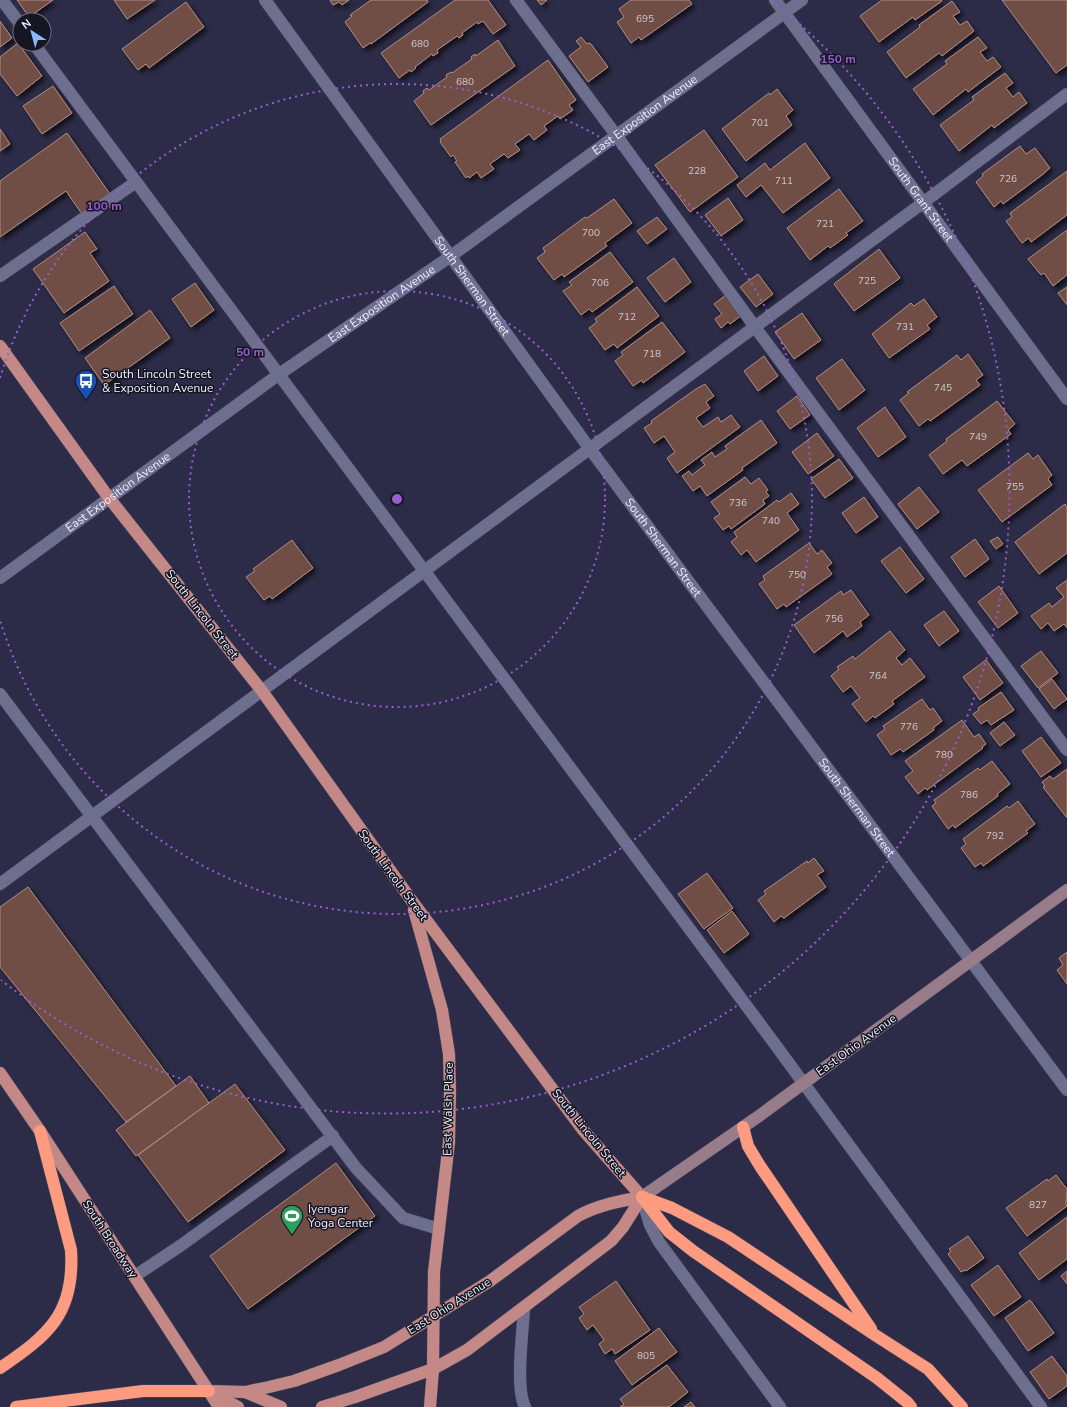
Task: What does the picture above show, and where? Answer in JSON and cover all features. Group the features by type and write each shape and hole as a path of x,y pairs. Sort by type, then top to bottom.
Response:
{"highway":[{"path":"743,1127 748,1146 760,1166 875,1335"},
{"path":"0,1368 20,1355 40,1338 58,1316 65,1303 69,1290 72,1269 71,1250 40,1131"},
{"path":"642,1197 672,1208 728,1237 928,1369 962,1407"},
{"path":"642,1197 669,1232 693,1251 877,1378 907,1402 911,1407"},
{"path":"16,1407 143,1391 209,1391"}],"main road":[{"name":"South Lincoln Street","path":"0,346 109,498 262,690 412,901 583,1130 642,1197"},
{"name":"East Walsh Place","path":"412,901 426,947 442,1010 449,1054 449,1142 434,1272 433,1369"},
{"name":"South Broadway","path":"0,1073 40,1131 219,1407"},
{"name":"East Ohio Avenue","path":"322,1407 355,1397 433,1369 467,1350 611,1241 623,1227 642,1197"},
{"name":"East Ohio Avenue","path":"209,1391 244,1392 294,1381 384,1347 490,1280 588,1210 611,1203 642,1197"},
{"path":"430,1407 433,1369"},
{"path":"209,1391 238,1407"},
{"name":"East Ohio Avenue","path":"244,1392 281,1407"}],"street":[{"path":"2,0 12,13"},
{"name":"South Sherman Street","path":"265,0 590,448 1067,1090"},
{"path":"516,0 1067,750"},
{"name":"South Grant Street","path":"775,0 1067,398"},
{"name":"East Exposition Avenue","path":"0,578 278,375 451,256 802,0"},
{"path":"40,52 773,1041 1041,1407"},
{"path":"0,884 924,202 1067,94"},
{"path":"0,276 136,182"},
{"path":"0,694 356,1168 403,1218 439,1229"},
{"name":"East Ohio Avenue","path":"642,1197 803,1084 1067,890"},
{"path":"135,1276 180,1246 333,1136"},
{"name":"South Lincoln Street","path":"642,1197 650,1225 659,1242 780,1407"},
{"path":"524,1308 520,1378 522,1402 525,1407"}],"building":[{"path":"17,0 53,0 36,12 25,12"},
{"path":"114,0 155,0 127,19"},
{"path":"330,0 349,0 342,5 339,2 333,5"},
{"path":"371,0 427,0 428,2 371,44 370,43 363,48 345,22 352,16 350,15"},
{"path":"455,0 488,0 506,25 493,34 483,21 478,24 477,22 462,33 463,35 459,38 457,36 437,50 438,53 433,56 432,54 411,72 410,70 399,78 381,53"},
{"path":"537,0 547,0 541,5"},
{"path":"631,0 689,0 692,4 641,40 639,37 631,43 617,22 624,17 619,9"},
{"path":"882,0 942,1 915,20 913,17 879,42 860,16"},
{"path":"1002,0 1067,0 1067,65 1056,73"},
{"path":"952,1 960,12 953,16 960,25 967,21 974,31 942,56 939,53 906,78 887,52 920,27 919,25"},
{"path":"186,2 204,27 149,68 146,64 138,70 122,49"},
{"path":"0,21 12,38 0,47"},
{"path":"581,37 587,44 591,44 608,67 588,82 569,56 581,47 576,41"},
{"path":"978,37 987,48 980,52 987,61 993,57 1001,67 968,92 966,89 933,115 913,89 947,64 945,61"},
{"path":"498,40 515,66 431,125 414,101 424,93 423,91 427,88 429,90 447,77 446,75 451,72 452,73 472,59 471,57 475,54 476,56"},
{"path":"12,48 12,52 25,52 42,76 17,96 0,74 0,57"},
{"path":"548,60 576,100 569,105 573,110 560,119 558,116 544,126 547,130 534,140 529,134 515,144 520,150 508,158 504,154 490,164 494,169 481,178 477,172 469,178 468,176 466,178 455,162 457,161 453,155 451,157 440,142 440,139"},
{"path":"1005,73 1013,83 1006,88 1013,97 1019,92 1027,103 994,128 992,125 959,151 940,125 974,100 972,97"},
{"path":"53,86 72,113 42,134 23,106"},
{"path":"777,89 793,110 786,116 792,125 746,161 722,129 769,93 770,95"},
{"path":"0,129 10,144 0,151"},
{"path":"704,130 738,177 690,212 655,165"},
{"path":"67,133 110,194 82,214 66,191 0,237 0,181"},
{"path":"805,143 830,178 783,213 761,185 746,197 737,185 765,163 770,170"},
{"path":"1020,146 1026,154 1035,148 1050,168 1003,204 1001,201 994,207 976,182 983,176 982,174"},
{"path":"1067,171 1067,215 1031,242 1029,238 1022,243 1006,221 1012,217 1010,213"},
{"path":"839,189 863,221 846,233 848,235 830,248 828,246 810,260 787,228"},
{"path":"728,198 743,220 721,236 705,215"},
{"path":"614,199 632,223 605,243 607,246 564,277 562,274 554,280 537,258 545,252 543,248 585,217 587,218"},
{"path":"657,217 667,229 647,244 637,231"},
{"path":"1067,230 1067,275 1053,286 1044,273 1041,275 1028,259"},
{"path":"85,232 97,249 90,253 109,281 64,313 33,269"},
{"path":"879,249 900,278 854,311 834,284"},
{"path":"610,252 633,282 592,312 589,309 581,315 563,291 572,285 569,282"},
{"path":"674,258 691,282 665,302 647,278"},
{"path":"758,274 773,294 756,307 740,287"},
{"path":"195,283 214,310 191,327 172,299"},
{"path":"114,286 133,314 79,351 60,323"},
{"path":"637,287 659,316 617,348 614,344 605,350 589,328 597,322 595,319"},
{"path":"1067,287 1067,305 1058,293"},
{"path":"726,295 742,315 730,324 728,322 721,328 715,319 722,314 714,304"},
{"path":"924,299 937,317 927,325 930,329 889,358 872,334 911,303 914,306"},
{"path":"150,310 170,338 104,385 85,358"},
{"path":"802,313 821,340 794,359 775,332"},
{"path":"662,322 685,352 643,383 642,380 633,386 615,361 623,355 621,352"},
{"path":"968,354 983,375 976,380 980,385 930,421 928,419 919,426 900,400 909,393 907,392 957,355 961,360"},
{"path":"764,356 778,376 758,391 744,371"},
{"path":"842,359 865,390 839,410 816,378"},
{"path":"705,384 714,396 706,402 710,408 696,418 703,427 718,417 721,422 731,415 740,427 677,473 667,458 675,452 664,436 654,443 644,428 652,423 651,421"},
{"path":"797,396 810,415 790,429 777,411"},
{"path":"997,401 1015,424 1008,430 1011,434 967,466 962,460 943,474 929,455 947,441 946,439"},
{"path":"885,407 906,437 878,457 857,428"},
{"path":"761,420 777,443 707,496 700,486 693,491 682,476 689,471 692,475 705,465 701,460 712,452 715,457 727,449 725,446"},
{"path":"817,433 834,456 808,474 792,452"},
{"path":"1028,453 1033,459 1038,455 1052,475 1048,479 1052,485 1002,522 978,490"},
{"path":"839,459 853,478 825,498 811,479"},
{"path":"745,477 751,484 759,478 768,490 766,492 769,496 763,500 765,504 731,529 729,526 723,530 714,518 720,514 711,502"},
{"path":"919,487 939,512 917,529 898,504"},
{"path":"791,493 799,504 787,513 799,530 756,562 747,550 741,555 731,542 737,537 734,532 777,500 779,502"},
{"path":"864,497 878,517 856,533 842,513"},
{"path":"1065,504 1067,507 1067,553 1039,574 1015,542"},
{"path":"998,537 1003,544 996,549 990,541"},
{"path":"975,539 989,559 965,577 951,557"},
{"path":"292,540 313,568 272,599 270,596 264,600 246,577 255,571 253,569"},
{"path":"809,543 817,554 822,550 832,563 827,567 832,574 786,607 784,604 777,609 759,584 765,580 763,576"},
{"path":"900,547 924,579 906,593 881,561"},
{"path":"1067,580 1067,628 1064,624 1054,631 1048,623 1041,629 1031,616 1049,603 1052,607 1064,597 1056,588"},
{"path":"999,586 1018,613 998,628 978,602"},
{"path":"851,590 869,615 860,622 862,626 847,637 843,631 814,653 794,625 841,591 843,595"},
{"path":"944,611 959,631 939,646 924,625"},
{"path":"890,631 905,650 896,658 902,665 910,658 925,677 892,701 894,704 875,718 873,716 866,722 852,704 860,698 851,686 843,692 831,676 839,669 837,667 853,656 855,659"},
{"path":"1041,651 1058,673 1038,688 1021,666"},
{"path":"986,660 1003,683 980,700 963,677"},
{"path":"1052,679 1067,699 1054,709 1039,689"},
{"path":"1001,692 1014,710 991,725 987,720 981,724 973,714 979,710 978,708"},
{"path":"922,699 930,710 933,708 942,721 933,728 934,730 903,752 900,749 891,755 877,735 885,729 883,726"},
{"path":"962,720 974,737 979,734 986,744 982,747 983,748 927,790 925,788 918,794 905,777 913,771 905,761"},
{"path":"1004,722 1015,735 1000,746 990,733"},
{"path":"1041,737 1061,763 1041,777 1022,751"},
{"path":"992,761 1010,784 997,794 998,796 955,828 953,825 948,829 932,806 936,803 934,800 978,768 980,770"},
{"path":"1067,769 1067,818 1043,787 1045,786 1042,782 1050,776 1053,779"},
{"path":"1018,801 1035,824 1026,831 1028,833 983,866 981,863 975,867 961,848 966,844 963,839 1007,806 1009,808"},
{"path":"814,858 824,871 817,875 826,887 784,918 781,916 774,922 758,900 766,894 764,891 807,861 808,863"},
{"path":"707,873 733,908 704,929 678,894"},
{"path":"28,887 176,1086 126,1122 0,967 0,907"},
{"path":"732,911 749,934 724,953 707,930"},
{"path":"1067,952 1067,984 1057,970 1063,965 1059,958"},
{"path":"190,1076 209,1103 136,1156 116,1130"},
{"path":"235,1084 285,1150 188,1222 138,1155"},
{"name":"Iyengar Yoga Center","path":"336,1163 375,1216 248,1309 210,1256"},
{"path":"1056,1175 1067,1189 1067,1206 1027,1236 1006,1208 1047,1179 1048,1181"},
{"path":"1067,1217 1067,1259 1039,1280 1019,1253"},
{"path":"968,1236 984,1258 966,1271 961,1272 948,1254 951,1251 949,1249"},
{"path":"998,1265 1021,1297 994,1316 971,1285"},
{"path":"1067,1271 1067,1284 1061,1276"},
{"path":"616,1281 650,1330 615,1354 612,1349 605,1354 599,1344 604,1340 593,1325 587,1330 579,1318 584,1314 579,1307"},
{"path":"1030,1300 1054,1333 1028,1351 1005,1318"},
{"path":"659,1328 677,1352 632,1385 615,1361"},
{"path":"1052,1356 1067,1376 1067,1386 1049,1399 1030,1372"},
{"path":"667,1365 688,1392 669,1407 620,1407 624,1404 620,1399"},
{"path":"691,1402 695,1407 684,1407"}],"place":[{"name":"South Lincoln Street & Exposition Avenue","path":"86,400"},
{"name":"Iyengar Yoga Center","path":"292,1236"}]}
